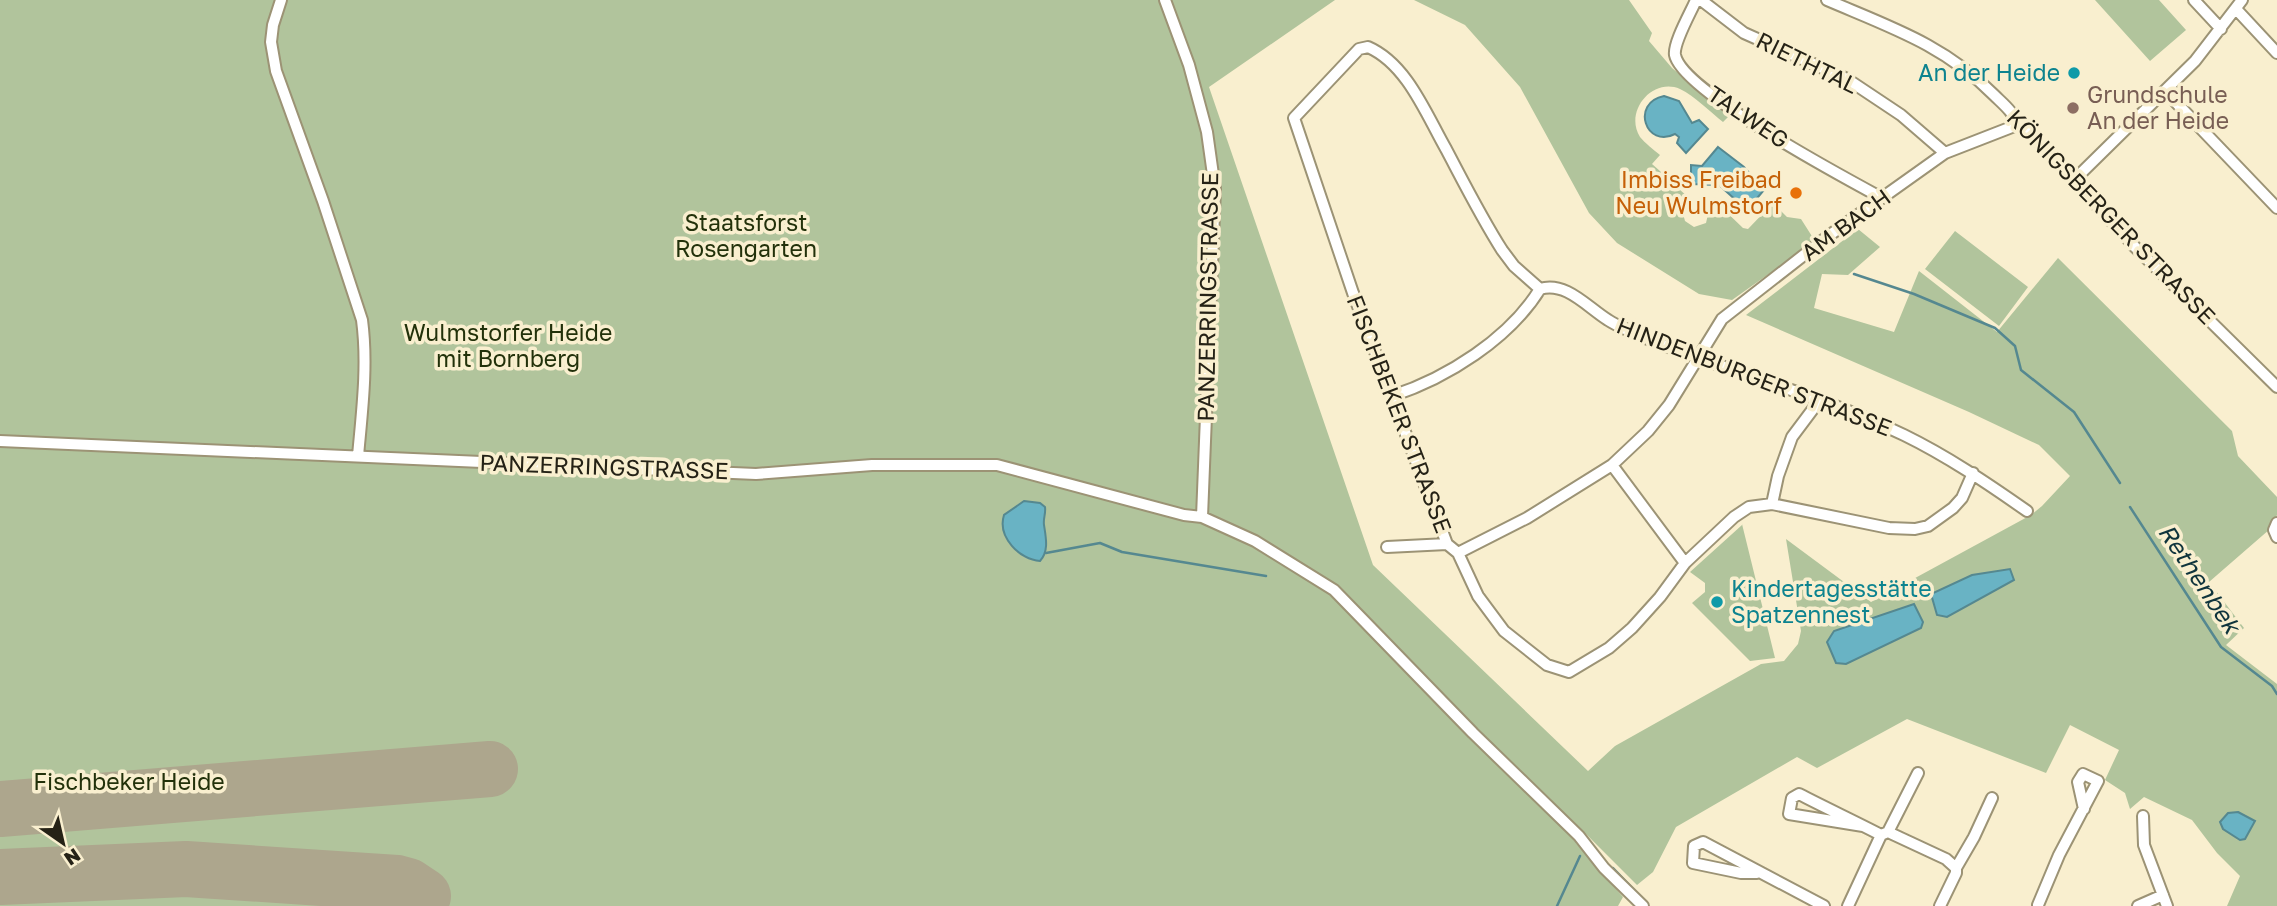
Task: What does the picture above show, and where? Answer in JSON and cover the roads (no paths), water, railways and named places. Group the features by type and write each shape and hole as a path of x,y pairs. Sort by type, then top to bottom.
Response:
{"street":[{"path":"281,0 272,25 271,42 276,71 362,320 365,340 358,456"},
{"name":"PANZERRINGSTRASSE","path":"1165,0 1189,65 1207,132 1215,189 1202,517"},
{"name":"TALWEG","path":"1696,0 1674,49 1676,59 1700,85 1748,119 1882,198"},
{"name":"RIETHTAL","path":"1702,0 1744,33 1843,77 1901,115 1945,153"},
{"name":"KÖNIGSBERGER STRASSE","path":"1827,0 1904,32 1952,58 1976,77 2012,113 2017,125 2026,129 2134,247 2277,387"},
{"path":"2194,0 2221,29"},
{"path":"2073,181 2165,91 2239,5 2277,53"},
{"name":"HINDENBURGER STRASSE","path":"1294,118 1359,49 1368,47 1378,51 1399,71 1419,99 1502,250 1514,266 1540,289 1549,286 1560,288 1610,322 1681,353 1698,356 1905,436 1973,473 2027,511"},
{"path":"2165,91 2277,208"},
{"name":"FISCHBEKER STRASSE","path":"1294,118 1353,293 1447,544 1458,553 1478,596 1504,631 1547,665 1569,672 1609,648 1632,628 1660,597 1685,563"},
{"name":"AM BACH","path":"1458,553 1527,518 1612,465 1648,430 1668,405 1689,376 1698,356 1722,319 1827,237 1945,153 2017,125"},
{"path":"1392,396 1436,378 1469,357 1514,320 1540,289"},
{"path":"1772,504 1778,476 1792,437 1819,401"},
{"name":"PANZERRINGSTRASSE","path":"0,441 756,474 872,465 997,465 1184,515 1202,517 1255,541 1334,590 1473,733 1579,836 1604,868 1643,906"},
{"path":"1612,465 1685,563 1734,517 1749,507 1772,504 1889,528 1915,529 1936,522 1953,508 1962,498 1973,473"},
{"path":"2277,523 2274,530 2277,537"},
{"path":"1387,547 1447,544"},
{"path":"1848,906 1918,773"},
{"path":"1863,826 1789,814 1792,798 1799,794 1863,826 1946,859 1956,868"},
{"path":"1940,906 1992,798"},
{"path":"2044,906 2037,906 2059,855 2084,809"},
{"path":"2138,906 2165,901 2142,837 2143,816"},
{"path":"1757,873 1741,873 1693,863 1694,846 1703,842 1757,873 1824,906"}],"water":[{"path":"1664,96 1679,101 1692,123 1699,120 1708,129 1686,153 1677,143 1679,137 1675,134 1665,137 1656,135 1646,123 1647,107"},
{"path":"1718,147 1744,167 1764,190 1747,210 1719,185 1691,184 1691,165 1702,166"},
{"path":"1024,501 1040,503 1045,507 1046,549 1040,561 1032,560 1018,552 1004,531 1004,515"},
{"path":"2010,569 2014,580 1947,617 1937,615 1931,594 1972,575"},
{"path":"1914,604 1923,622 1921,628 1846,664 1836,663 1827,642 1834,631"},
{"path":"2238,812 2255,821 2245,839 2240,840 2223,829 2220,822 2228,813"}],"waterway":[{"name":"Rethenbek","path":"1854,274 1914,294 1995,328 2015,346 2021,370 2074,412 2120,483"},
{"name":"Rethenbek","path":"2130,507 2221,647 2272,686 2277,694"},
{"path":"1046,553 1100,543 1122,552 1266,576"},
{"path":"1557,906 1580,856"},
{"path":"1613,868 1640,896"}],"place":[{"name":"An der Heide","path":"2074,73"},
{"name":"Grundschule An der Heide","path":"2073,108"},
{"name":"Imbiss Freibad Neu Wulmstorf","path":"1796,193"},
{"name":"Kindertagesstätte Spatzennest","path":"1717,602"}],"park label":[{"name":"Staatsforst Rosengarten","path":"746,236"},
{"name":"Wulmstorfer Heide mit Bornberg","path":"508,346"},
{"name":"Fischbeker Heide","path":"129,782"}]}
